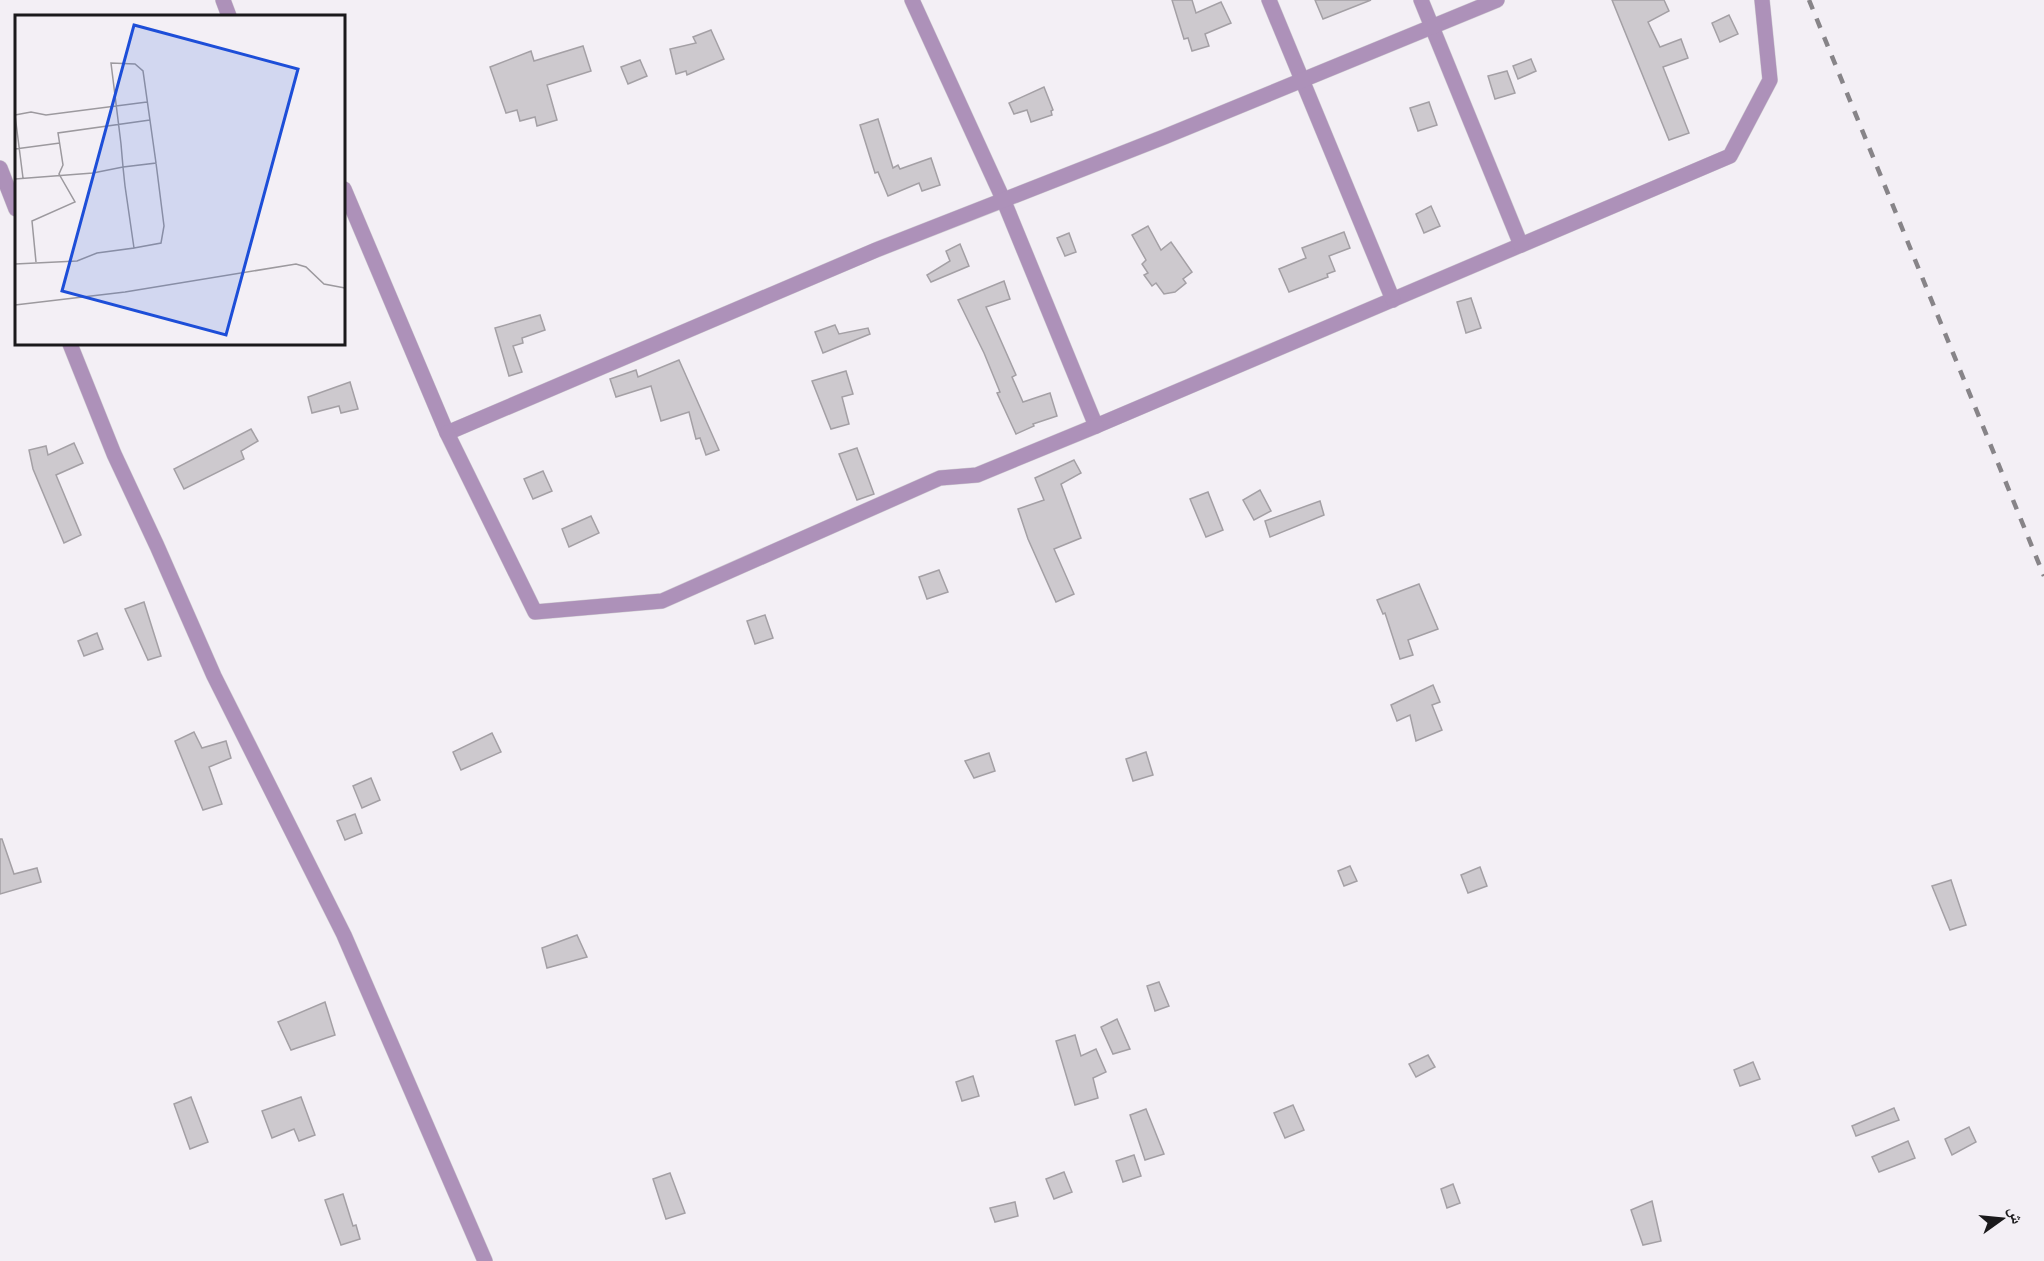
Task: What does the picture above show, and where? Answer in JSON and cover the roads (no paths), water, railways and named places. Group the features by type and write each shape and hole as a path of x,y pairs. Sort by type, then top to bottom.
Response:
{"street":[{"path":"223,0 230,15"},
{"path":"912,0 1003,199 1096,426"},
{"path":"1269,0 1393,300"},
{"path":"1421,0 1521,245"},
{"path":"447,433 1003,199 1164,137 1497,0"},
{"path":"345,191 447,433 535,612 662,600 940,478 977,475 1096,426 1730,156 1770,80 1762,0"},
{"path":"0,168 15,206"},
{"path":"70,345 114,454 158,546 214,676 344,935 485,1261"}],"railway":[{"path":"1809,0 2044,576"}]}
